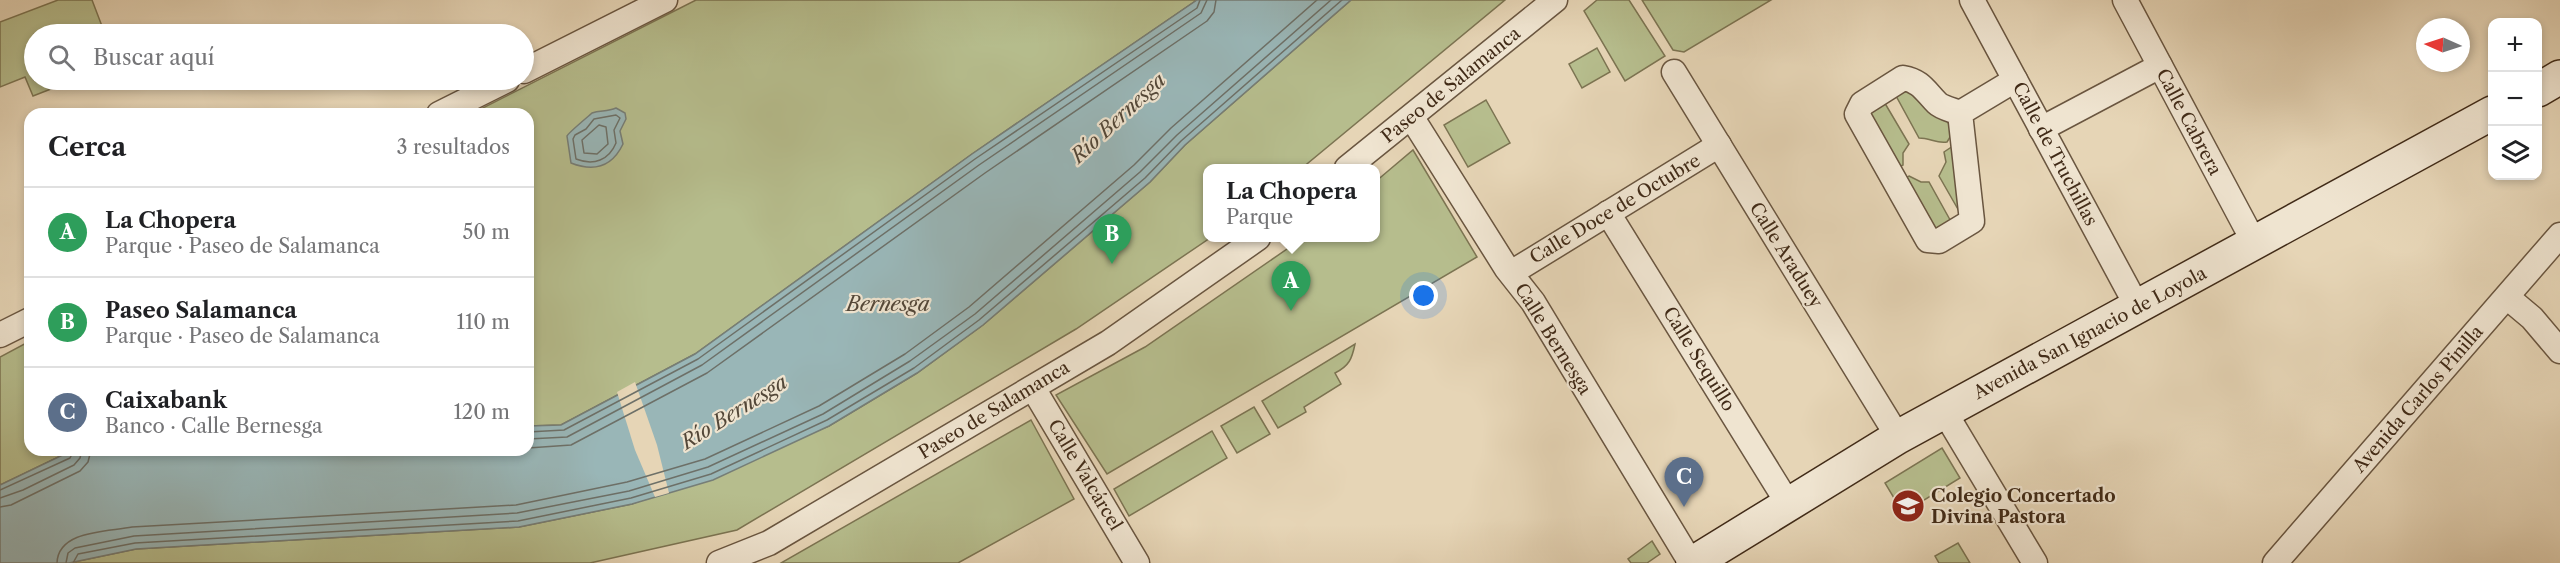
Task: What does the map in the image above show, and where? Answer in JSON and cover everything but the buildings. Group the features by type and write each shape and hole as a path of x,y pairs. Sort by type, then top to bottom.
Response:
{"main road":[{"name":"Avenida San Ignacio de Loyola","path":"1692,563 1944,411 2138,308 2488,116"}],"street":[{"name":"Paseo de Salamanca","path":"1352,164 1412,118 1555,0"},
{"name":"Calle de Truchillas","path":"1971,0 2138,308"},
{"name":"Calle Cabrera","path":"2125,0 2255,244"},
{"path":"534,66 657,2"},
{"path":"2041,129 2160,66"},
{"name":"Calle Araduey","path":"1674,72 1898,437"},
{"path":"1959,112 1972,221 1939,241 1929,240 1857,114 1862,104 1903,78 1914,80 1926,88 1938,105 1959,112 2015,80"},
{"path":"451,108 487,90"},
{"name":"Calle Bernesga","path":"1412,118 1517,281 1692,563"},
{"name":"Calle Doce de Octubre","path":"1517,281 1608,213 1719,146"},
{"name":"Calle Sequillo","path":"1608,213 1789,505"},
{"name":"Avenida Carlos Pinilla","path":"2275,563 2560,235"},
{"name":"Paseo de Salamanca","path":"719,563 769,543 1108,343 1251,242"},
{"path":"2506,297 2532,318 2560,351"},
{"path":"0,335 24,323"},
{"name":"Calle Valcárcel","path":"1033,388 1137,563"},
{"path":"1944,411 2035,563"}],"green space":[{"path":"58,0 92,0 101,24 24,24 24,77 0,87 0,22"},
{"path":"696,0 1197,0 972,154 695,354 561,425 534,426 534,108 483,108 518,90 534,90 534,82"},
{"path":"1351,0 1505,0 1307,164 1203,164 1204,242 1076,329 737,530 590,563 69,563 136,549 519,527 632,504 829,426 917,373 983,325 1150,182 1185,145"},
{"path":"1597,0 1629,0 1665,56 1625,81 1584,11"},
{"path":"1642,0 1771,0 1684,52 1673,50"},
{"path":"1597,48 1610,72 1582,88 1569,64"},
{"path":"1909,86 1947,119 1952,134 1947,142 1919,138 1895,94"},
{"path":"30,90 48,90 33,96"},
{"path":"1486,100 1510,143 1468,167 1444,125"},
{"path":"1883,100 1909,144 1903,153 1903,165 1896,169 1866,110"},
{"path":"1953,146 1963,218 1939,176 1946,162 1944,152"},
{"path":"1413,150 1477,257 1107,474 1056,395 1145,347 1297,242 1380,242 1380,178"},
{"path":"1909,176 1921,182 1929,182 1954,227 1933,234 1902,181"},
{"path":"24,344 24,456 60,456 0,485 0,357"},
{"path":"1355,344 1349,362 1335,373 1341,384 1304,407 1306,412 1278,428 1262,401"},
{"path":"1254,407 1270,434 1237,453 1221,426"},
{"path":"1031,420 1074,499 958,563 781,563"},
{"path":"1212,431 1227,458 1129,516 1114,489"},
{"path":"1942,448 1960,478 1903,513 1885,483"},
{"path":"1652,541 1660,554 1647,563 1631,563 1628,559"},
{"path":"1958,543 1970,563 1939,563 1935,556"}],"water":[{"name":"Bernesga","path":"1197,0 1351,0 1185,145 1150,182 983,325 917,373 829,426 713,480 632,504 519,527 136,549 69,563 0,563 0,485 60,456 534,456 534,426 561,425 695,354 972,154"},
{"path":"616,108 625,113 626,119 620,131 623,144 619,152 601,166 587,167 571,163 568,134 592,113"}],"pier":[{"path":"635,382 657,445 669,493 655,497 635,450 617,392"}],"place":[{"name":"Paseo Salamanca","path":"1112,264"},
{"name":"La Chopera","path":"1291,311"},
{"name":"Colegio Concertado Divina Pastora","path":"1908,506"},
{"name":"Caixabank","path":"1684,507"}],"water label":[{"name":"Río Bernesga","path":"1118,118"},
{"name":"Río Bernesga","path":"734,412"}]}
